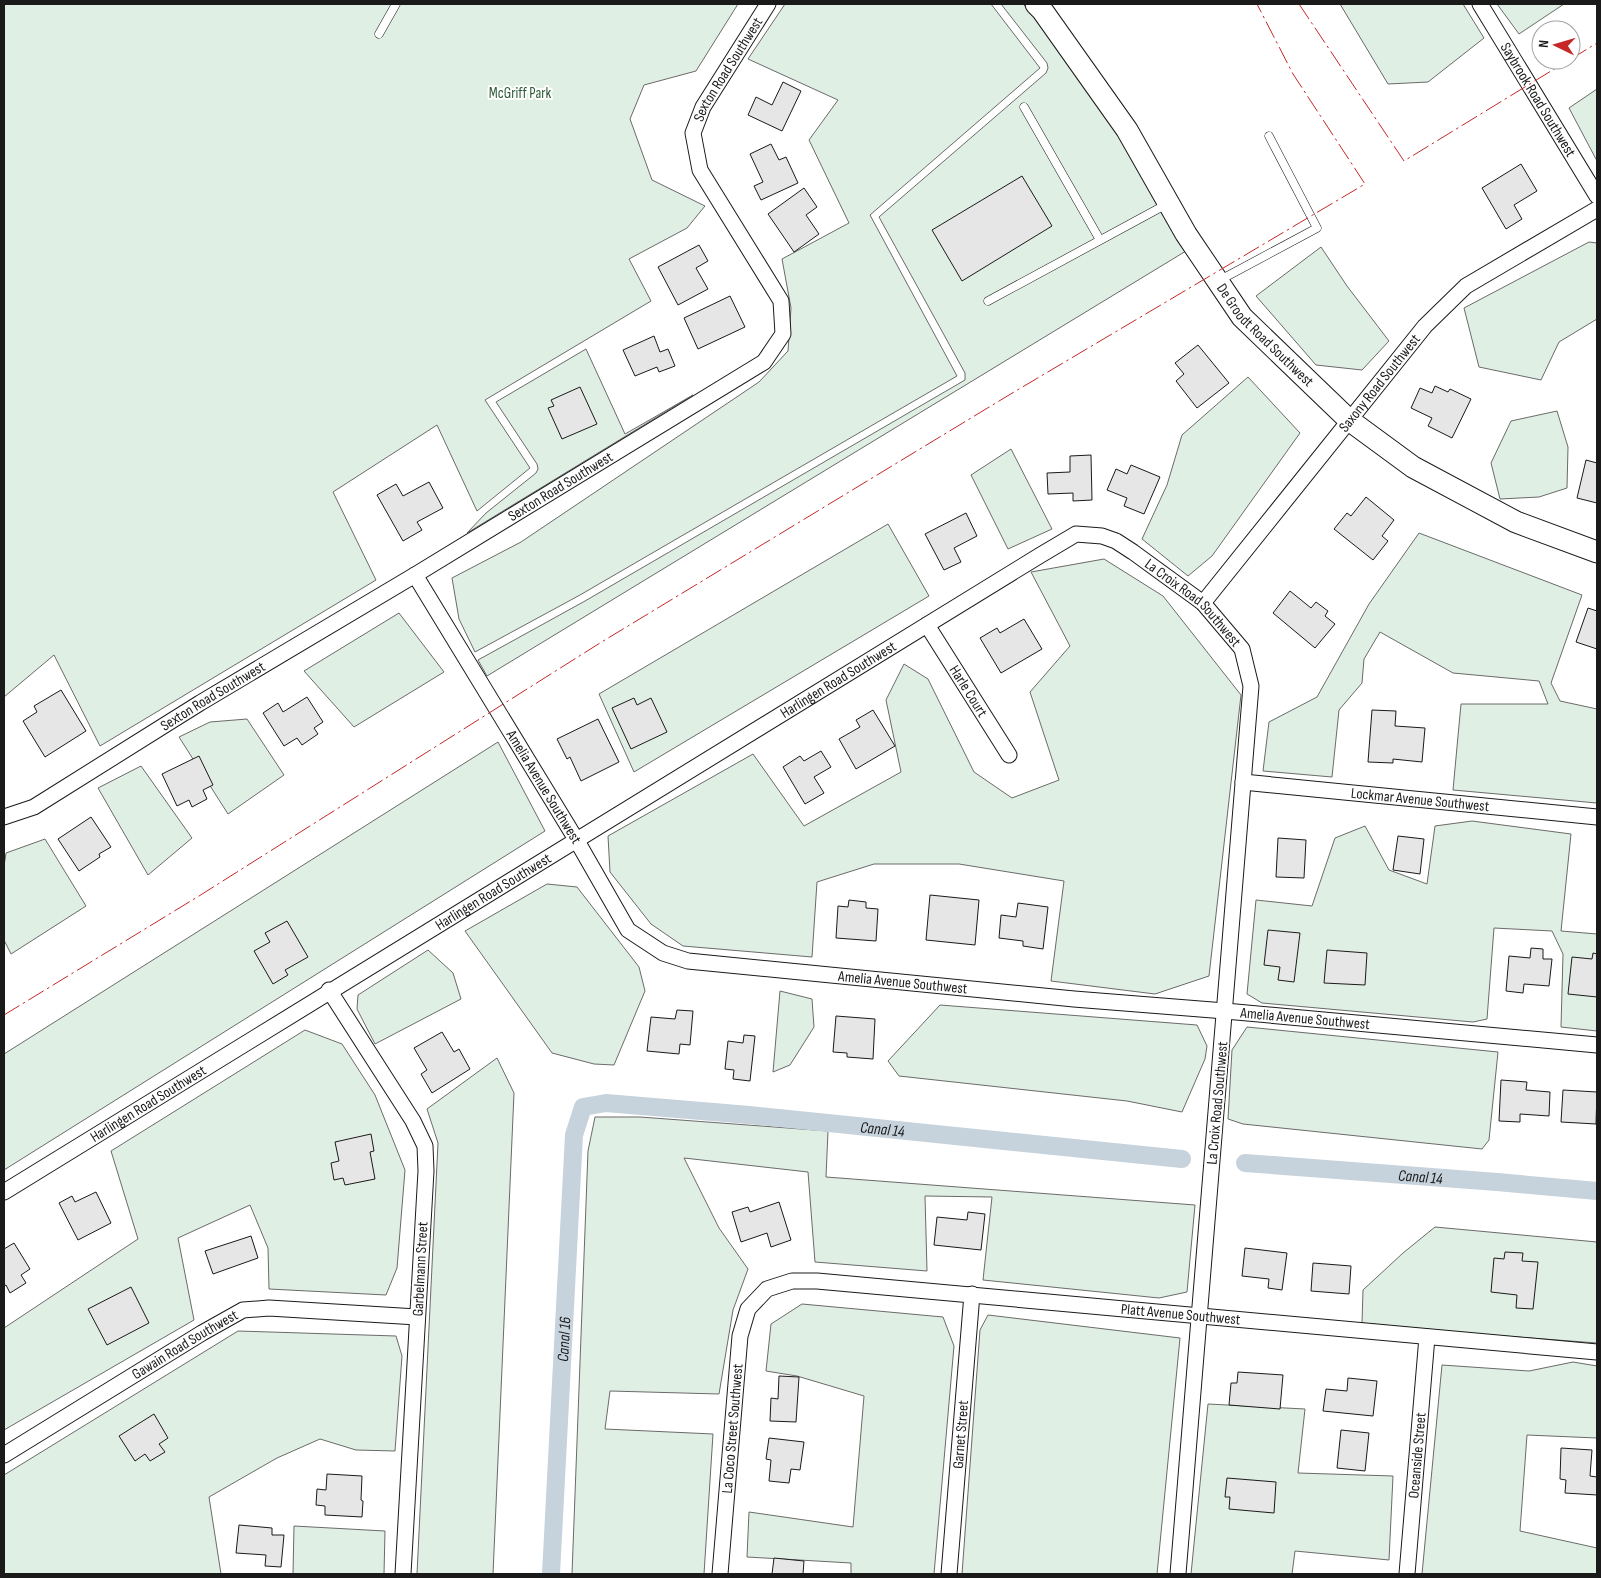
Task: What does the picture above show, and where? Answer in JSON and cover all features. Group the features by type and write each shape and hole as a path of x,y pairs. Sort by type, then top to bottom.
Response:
{"street":[{"name":"Sexton Road Southwest","path":"4,817 34,807 200,703 415,575 764,362 782,334 781,301 700,170 693,133 703,107 768,4"},
{"name":"De Groodt Road Southwest","path":"1036,4 1127,130 1186,234 1242,316 1349,420 1414,467 1516,522 1597,552"},
{"name":"Saybrook Road Southwest","path":"1480,4 1597,196"},
{"name":"Saxony Road Southwest","path":"1203,603 1425,326 1466,286 1597,209"},
{"name":"Harlingen Road Southwest","path":"4,1192 329,990 577,841 1076,534 1102,536 1116,541"},
{"name":"La Croix Road Southwest","path":"1116,541 1203,603 1242,650 1251,686 1178,1574"},
{"name":"Amelia Avenue Southwest","path":"415,575 577,841 628,930 663,953 688,961 1074,999 1597,1045"},
{"name":"Harle Court","path":"928,625 1010,755"},
{"name":"Lockmar Avenue Southwest","path":"1243,782 1597,817"},
{"name":"Garbelmann Street","path":"329,990 413,1121 425,1146 426,1171 403,1574"},
{"name":"Platt Avenue Southwest","path":"766,1289 792,1282 818,1281 1597,1352"},
{"name":"La Coco Street Southwest","path":"720,1574 740,1336 748,1309 766,1289"},
{"name":"Garnet Street","path":"949,1574 972,1294"},
{"name":"Gawain Road Southwest","path":"4,1455 202,1333 243,1310 270,1308 417,1317"},
{"name":"Oceanside Street","path":"1407,1574 1428,1336"}],"lane":[{"path":"379,34 396,4"},
{"path":"1024,107 1100,240"},
{"path":"1218,281 1317,228 1270,136"},
{"path":"988,301 1169,203"}],"green space":[{"name":"McGriff Park","path":"4,4 738,4 696,71 644,85 630,119 652,180 705,206 687,228 629,259 651,301 485,400 530,468 477,511 437,425 333,492 376,580 100,746 54,655 4,697"},
{"path":"785,4 991,4 1040,68 870,215 957,376 580,595 475,652 459,619 452,578 521,542 759,382 788,351 791,308 782,259 849,223 809,140 838,100 748,59"},
{"path":"1001,4 1023,4 1034,15 1119,134 1186,251 487,676 478,660 585,601 965,380 965,373 879,217 1046,73 1047,63"},
{"path":"1340,4 1463,4 1484,38 1428,82 1388,84"},
{"path":"1497,4 1564,4 1540,20 1531,20 1531,26 1519,34"},
{"path":"1597,89 1597,161 1569,108"},
{"path":"1589,242 1597,243 1597,319 1559,342 1541,380 1479,367 1464,308"},
{"path":"1321,247 1347,286 1389,341 1362,370 1316,365 1256,296"},
{"path":"586,349 625,434 693,395 467,533 486,513 536,473 538,469 537,464 496,402"},
{"path":"1248,377 1300,433 1212,556 1188,576 1142,539 1167,485 1182,435"},
{"path":"1557,411 1568,447 1567,488 1539,497 1500,499 1491,463 1511,421"},
{"path":"1011,449 1052,529 1008,549 971,475"},
{"path":"888,524 929,596 634,772 599,694"},
{"path":"1419,533 1582,595 1551,683 1560,701 1597,709 1597,803 1453,790 1461,704 1548,704 1539,681 1453,673 1380,632 1364,659 1362,683 1339,710 1332,777 1263,771 1269,722 1317,697 1369,604"},
{"path":"1104,559 1163,596 1241,695 1209,976 1155,994 1051,981 1064,881 959,864 874,864 817,882 812,957 683,946 651,924 610,872 608,836 753,754 804,826 901,772 886,700 904,664 928,679 974,772 1012,798 1059,780 1030,692 1070,646 1031,572"},
{"path":"399,613 444,672 354,727 304,671"},
{"path":"247,719 284,775 228,814 179,737 210,722"},
{"path":"498,742 545,831 4,1170 4,1054"},
{"path":"141,766 192,838 148,875 98,788"},
{"path":"1472,821 1571,834 1561,931 1597,934 1597,1031 1561,1027 1563,954 1552,931 1494,928 1487,1019 1473,1022 1262,1003 1247,994 1256,900 1312,906 1335,838 1365,826 1389,870 1427,884 1435,826"},
{"path":"45,839 86,906 11,954 4,940 4,866 6,853"},
{"path":"547,884 577,887 639,967 645,991 614,1065 594,1064 552,1053 465,931"},
{"path":"428,950 453,973 461,999 375,1044 357,1009 358,995"},
{"path":"780,991 812,999 814,1027 790,1065 773,1072"},
{"path":"940,1005 1197,1025 1207,1046 1205,1059 1182,1112 1127,1101 899,1076 888,1061"},
{"path":"1247,1027 1498,1052 1489,1140 1482,1149 1243,1124 1228,1119 1232,1050"},
{"path":"305,1030 342,1044 375,1095 405,1170 397,1268 386,1295 269,1289 268,1248 250,1205 178,1238 194,1320 4,1430 4,1328 138,1239 111,1151"},
{"path":"497,1058 514,1093 493,1574 417,1574 438,1143 427,1109"},
{"path":"595,1117 640,1117 828,1131 826,1177 1195,1205 1187,1292 1159,1298 983,1280 992,1197 925,1196 927,1271 815,1262 808,1172 684,1158 719,1228 748,1269 733,1310 719,1394 610,1391 605,1429 713,1434 704,1574 572,1574 588,1151"},
{"path":"1435,1227 1597,1242 1597,1343 1362,1323 1363,1290 1403,1253"},
{"path":"802,1304 943,1317 954,1346 934,1574 851,1574 851,1563 747,1557 749,1512 853,1527 864,1396 797,1376 766,1371 771,1324"},
{"path":"988,1315 1180,1338 1157,1574 962,1574 980,1330"},
{"path":"238,1331 396,1336 402,1356 395,1451 356,1450 320,1439 277,1458 209,1497 221,1574 4,1574 4,1475"},
{"path":"1573,1362 1597,1366 1597,1438 1527,1435 1520,1531 1597,1548 1597,1574 1422,1574 1442,1365 1529,1371"},
{"path":"1208,1404 1305,1409 1298,1473 1393,1476 1389,1560 1295,1551 1292,1574 1191,1574"},
{"path":"294,1526 385,1531 384,1574 293,1574"}],"building":[{"path":"783,82 801,91 782,131 748,115 756,97 772,105"},
{"path":"771,144 779,160 786,157 798,183 761,200 754,186 763,182 750,154"},
{"path":"1521,164 1537,191 1514,205 1522,219 1506,229 1482,188"},
{"path":"1022,176 1052,226 962,281 932,230"},
{"path":"804,188 817,207 806,215 819,234 794,252 768,214"},
{"path":"699,245 708,261 696,268 708,289 678,305 658,267"},
{"path":"730,296 745,327 698,349 684,318"},
{"path":"654,336 660,352 668,349 675,366 659,372 657,367 635,376 623,350"},
{"path":"1198,345 1229,383 1197,408 1176,381 1184,374 1175,363"},
{"path":"1435,386 1448,392 1450,389 1471,399 1452,438 1428,426 1432,418 1411,408 1420,388 1432,393"},
{"path":"580,387 597,424 562,439 548,408 554,406 551,400"},
{"path":"1091,455 1092,500 1073,501 1073,493 1048,494 1047,473 1070,472 1070,456"},
{"path":"1586,460 1597,463 1597,503 1577,498"},
{"path":"1131,465 1160,477 1144,514 1124,506 1127,498 1107,490 1116,469 1127,474"},
{"path":"429,482 443,508 417,522 422,530 403,541 377,495 396,484 403,496"},
{"path":"1366,497 1394,520 1382,536 1388,541 1373,560 1334,529 1347,513 1351,516"},
{"path":"966,513 977,536 954,548 961,562 944,570 925,534"},
{"path":"1290,591 1311,608 1316,602 1328,611 1325,616 1335,624 1315,648 1273,613"},
{"path":"1588,608 1597,611 1597,649 1576,642"},
{"path":"1024,619 1042,649 1001,673 980,638 997,628 1000,633"},
{"path":"61,690 86,731 45,757 23,721 37,712 34,706"},
{"path":"307,697 323,722 314,728 318,734 302,745 297,738 284,746 263,713 278,703 283,712"},
{"path":"634,698 637,705 651,698 667,732 631,749 612,708"},
{"path":"873,710 895,746 856,769 839,739 860,727 856,720"},
{"path":"1372,710 1396,711 1395,726 1425,728 1422,762 1393,759 1393,763 1368,762"},
{"path":"598,719 619,762 581,781 570,757 567,759 557,739"},
{"path":"821,751 831,767 814,777 824,793 805,804 783,767 800,756 804,761"},
{"path":"199,756 213,785 203,790 207,799 192,807 189,800 177,806 162,774"},
{"path":"91,817 111,847 99,854 100,857 79,871 58,839"},
{"path":"1398,836 1424,839 1420,874 1393,870"},
{"path":"1278,838 1306,840 1304,878 1276,877"},
{"path":"930,895 979,900 975,945 926,940"},
{"path":"849,900 866,902 866,908 878,909 876,941 836,938 838,906 848,907"},
{"path":"1018,903 1048,907 1043,949 1023,946 1023,941 999,938 1001,915 1016,917"},
{"path":"287,921 308,957 285,970 288,975 273,984 254,951 270,942 265,933"},
{"path":"1268,930 1300,933 1294,982 1278,980 1280,967 1264,965"},
{"path":"1531,948 1543,949 1543,959 1552,959 1549,986 1524,984 1523,993 1506,991 1509,956 1530,958"},
{"path":"1327,950 1367,953 1365,985 1324,983"},
{"path":"1593,953 1597,954 1597,997 1568,994 1572,957 1592,959"},
{"path":"677,1010 693,1011 690,1045 680,1044 679,1054 647,1051 651,1017 675,1019"},
{"path":"836,1016 875,1019 873,1059 847,1057 847,1053 833,1052"},
{"path":"442,1032 454,1052 459,1049 470,1069 432,1093 421,1074 427,1070 414,1048"},
{"path":"744,1035 755,1036 750,1081 733,1079 734,1070 725,1069 728,1041 743,1043"},
{"path":"1501,1080 1527,1082 1526,1090 1550,1092 1549,1116 1520,1114 1520,1122 1499,1121"},
{"path":"1563,1090 1597,1092 1596,1124 1561,1122"},
{"path":"371,1134 374,1151 370,1152 375,1179 345,1185 343,1178 334,1180 331,1163 339,1161 335,1142"},
{"path":"96,1192 111,1223 78,1240 59,1203 72,1196 75,1202"},
{"path":"779,1202 791,1240 771,1247 767,1233 741,1242 732,1212 748,1207 750,1212"},
{"path":"968,1212 985,1214 981,1250 934,1245 937,1217 967,1220"},
{"path":"251,1236 258,1258 213,1274 205,1251"},
{"path":"14,1243 30,1269 21,1275 26,1283 10,1293 6,1285 4,1286 4,1249"},
{"path":"1245,1248 1287,1253 1282,1290 1268,1288 1269,1279 1242,1276"},
{"path":"1505,1252 1523,1253 1522,1261 1538,1262 1533,1309 1516,1308 1517,1295 1491,1292 1494,1258 1504,1259"},
{"path":"1313,1263 1351,1266 1349,1294 1311,1291"},
{"path":"131,1287 149,1323 107,1345 88,1309"},
{"path":"1238,1372 1283,1375 1280,1409 1229,1405 1231,1383 1237,1383"},
{"path":"779,1376 799,1377 796,1422 770,1421 771,1398 778,1399"},
{"path":"1348,1378 1377,1381 1373,1416 1323,1411 1326,1389 1347,1391"},
{"path":"154,1414 168,1438 159,1444 165,1452 150,1461 145,1454 135,1461 119,1436"},
{"path":"1341,1430 1369,1433 1365,1471 1337,1468"},
{"path":"769,1438 804,1442 800,1470 791,1469 789,1483 769,1481 771,1460 766,1459"},
{"path":"1561,1448 1592,1450 1590,1476 1597,1477 1597,1495 1565,1493 1566,1480 1560,1479"},
{"path":"327,1474 362,1476 362,1517 325,1515 325,1506 316,1505 317,1489 326,1490"},
{"path":"1227,1478 1276,1482 1274,1513 1229,1509 1230,1497 1225,1497"},
{"path":"239,1525 272,1528 272,1535 284,1535 281,1567 265,1566 266,1555 236,1553"},
{"path":"774,1558 804,1561 803,1574 772,1574"}],"waterway":[{"name":"Canal 14","path":"551,1574 574,1135 583,1107 606,1103 749,1115 1182,1159"},
{"name":"Canal 14","path":"1245,1163 1597,1191"}],"power":[{"path":"4,1015 199,896 600,643 1009,395 1365,184 1293,74 1257,4"},
{"path":"1299,4 1404,161 1553,70"},
{"path":"1581,53 1597,43"}],"water label":[{"name":"Canal 16","path":"564,1340"}]}
